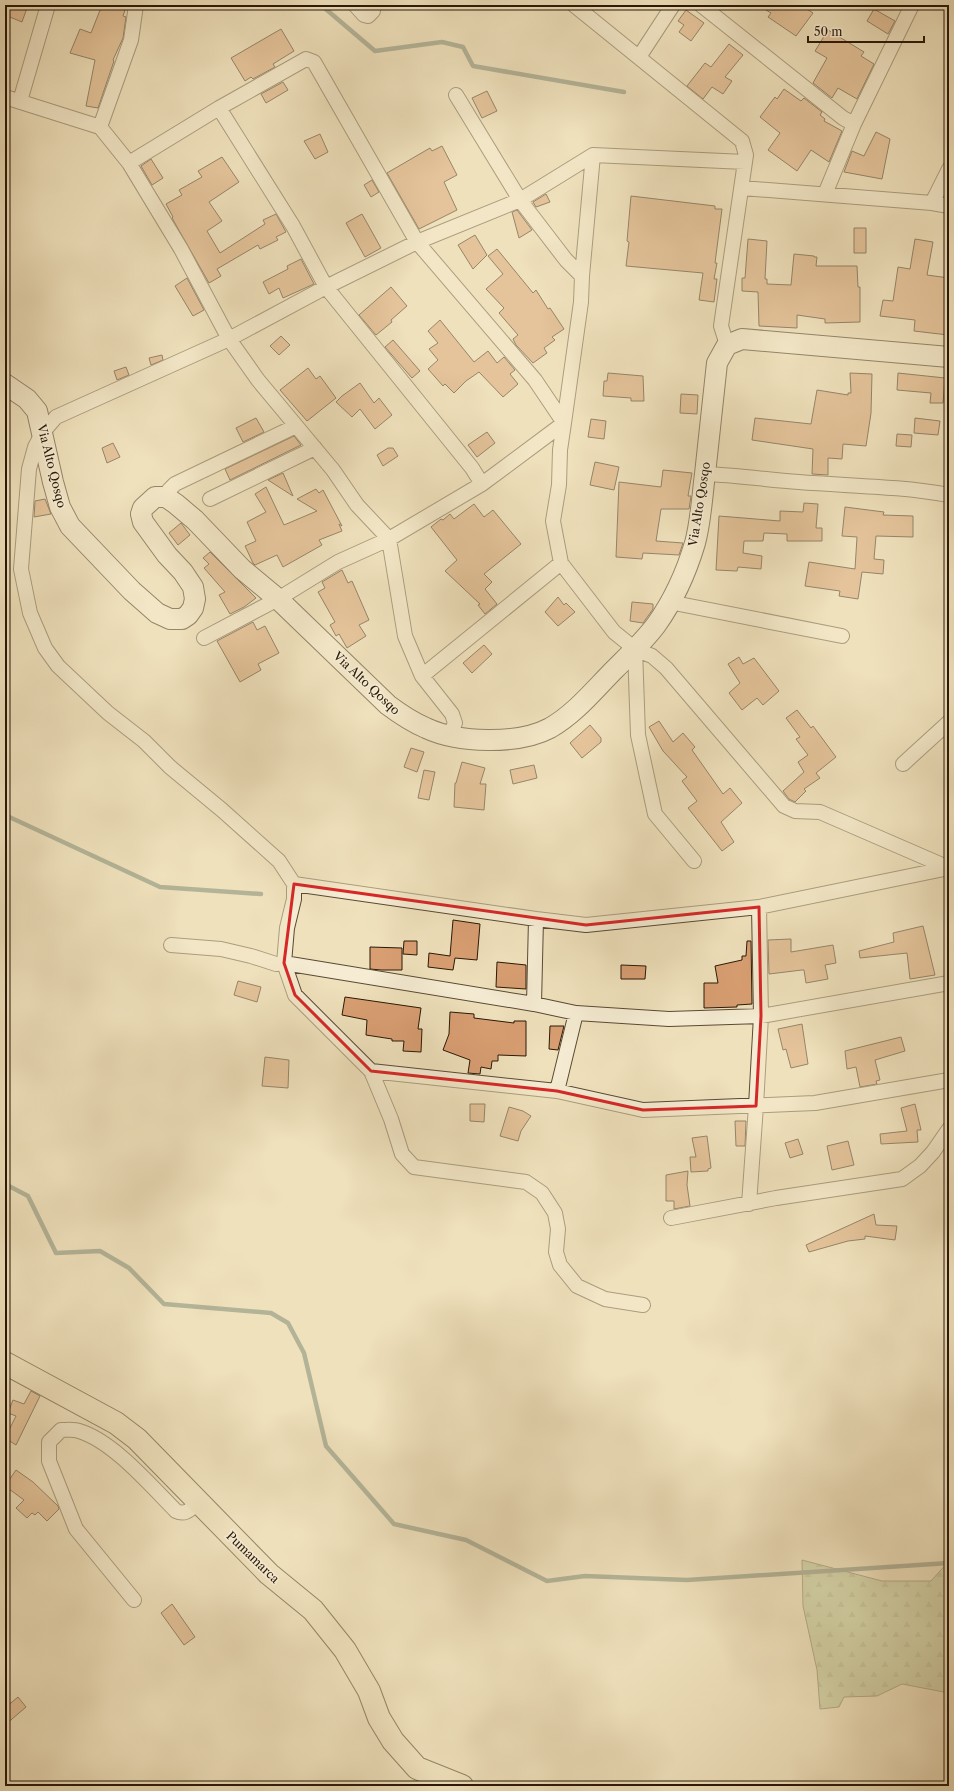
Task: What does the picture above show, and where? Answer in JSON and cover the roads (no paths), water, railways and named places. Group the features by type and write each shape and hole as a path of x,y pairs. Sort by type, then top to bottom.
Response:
{"main road":[{"name":"Pumamarca","path":"5,1362 116,1423 138,1439 198,1503 269,1574 313,1610 345,1650 369,1691 379,1718 393,1741 417,1768 462,1786"}],"street":[{"path":"20,101 48,5"},
{"path":"100,127 131,40 136,5"},
{"path":"355,5 364,15 368,16 374,11 373,5"},
{"path":"574,5 742,141 746,155 721,326 727,345 742,338 949,357"},
{"path":"639,57 673,5"},
{"path":"701,5 843,118 854,124"},
{"path":"825,194 854,124 912,5"},
{"path":"129,163 219,108 306,59 314,62 417,242 535,380 564,423"},
{"path":"456,95 520,200 566,260 582,276"},
{"path":"5,97 100,127 129,163 181,249 229,339 258,380 333,470 357,505 389,538 406,636 422,676 452,714 455,723 450,735"},
{"path":"219,108 293,226 326,287 462,456 482,484"},
{"path":"643,1305 605,1299 577,1286 560,1265 556,1252 558,1229 555,1213 542,1193 526,1182 414,1167 402,1154 391,1119 371,1071 295,995 284,963 287,928 294,899 294,884 279,861 222,810 170,767 144,741 108,713 58,666 45,648 30,614 21,569 29,469 35,447 43,432 56,417 229,339 326,287 417,242 520,200 593,155 745,162"},
{"path":"593,155 581,302 560,450 559,485 553,521 561,562 614,632 635,648 652,656 666,668 784,806 795,811 820,812 949,869"},
{"path":"932,203 949,169"},
{"path":"742,188 932,203 949,206"},
{"name":"Via Alto Qosqo","path":"5,384 27,399 37,411 60,507 70,526 132,591 157,613 170,619 182,619 188,616 193,608 195,599 193,587 183,572 166,555 142,522 141,514 147,503 155,497 166,497 195,520 242,569 278,599 388,704 406,719 428,729 450,735 494,740 513,739 550,728 573,712 656,624 669,602 685,570 695,542 705,474 717,363 727,345"},
{"path":"204,638 278,599 338,562 389,538 482,484 564,423"},
{"path":"166,497 169,490 175,484 296,426"},
{"path":"210,499 315,448"},
{"path":"705,474 739,475 798,482 914,489 949,495"},
{"path":"422,676 561,562"},
{"path":"669,602 842,636"},
{"path":"635,648 638,734 655,814 694,861"},
{"path":"903,764 949,722"},
{"path":"294,884 536,920 586,925 759,907 949,869"},
{"path":"749,1204 761,1016 759,907"},
{"path":"534,1004 536,920"},
{"path":"171,945 221,949 252,956 276,964 284,963 576,1012 669,1019 761,1016 949,983"},
{"path":"557,1091 576,1012"},
{"path":"371,1071 557,1091 642,1110 684,1107 815,1103 949,1080"},
{"path":"671,1218 776,1198 902,1179 920,1166 933,1152 949,1129"},
{"path":"134,1600 76,1529 49,1461 49,1442 61,1430 78,1430 93,1436 115,1452 176,1511 186,1513 198,1503"}],"waterway":[{"path":"321,5 375,51 442,42 463,47 473,66 624,92"},
{"path":"5,815 160,887 261,894"},
{"path":"5,1184 28,1196 56,1253 100,1251 129,1268 164,1304 271,1313 288,1323 304,1353 326,1446 394,1524 466,1540 547,1581 585,1576 687,1580 949,1563"}]}
